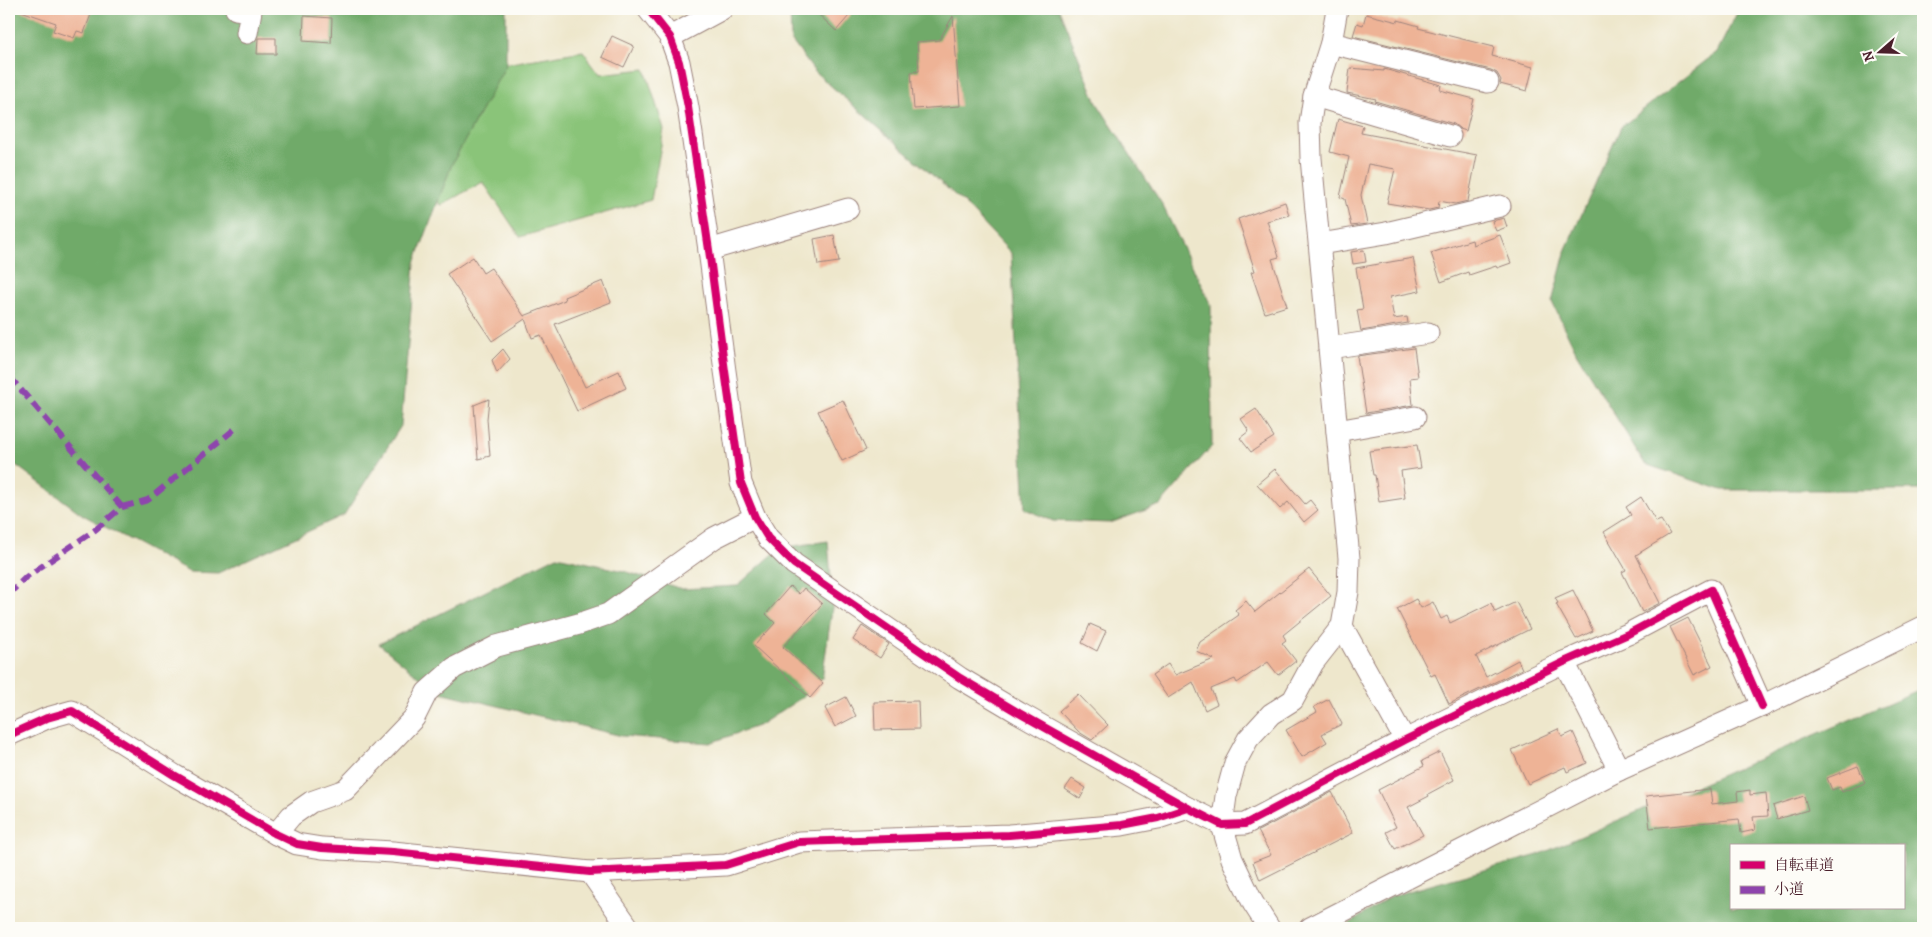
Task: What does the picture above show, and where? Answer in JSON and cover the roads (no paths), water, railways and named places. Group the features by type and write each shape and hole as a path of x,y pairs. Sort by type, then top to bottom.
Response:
{"street":[{"path":"236,9 251,11 247,33"},
{"path":"648,9 670,37 680,62 742,483 754,517 768,538 794,564 960,678 1069,742 1222,825 1244,824 1405,740 1564,662 1628,634 1711,590 1762,706"},
{"path":"670,37 722,9"},
{"path":"1269,928 1253,903 1232,859 1222,825 1226,796 1235,763 1248,739 1271,714 1293,700 1313,663 1342,626 1348,592 1349,558 1311,158 1310,124 1314,96 1331,43 1337,9"},
{"path":"1331,43 1488,82"},
{"path":"1314,96 1450,136"},
{"path":"1320,244 1386,233 1500,206"},
{"path":"709,250 848,209"},
{"path":"1329,348 1428,333"},
{"path":"1337,431 1415,417"},
{"path":"276,834 291,816 311,802 345,790 414,718 427,692 454,668 497,646 579,624 608,614 714,538 754,517"},
{"path":"1342,626 1405,740"},
{"path":"1310,928 1619,770 1762,706 1923,627"},
{"path":"1564,662 1619,770"},
{"path":"9,735 47,718 72,711 174,775 276,834 297,844 322,848 393,852 590,872 726,865 799,842 1009,835 1122,824 1158,818 1188,808"},
{"path":"590,872 629,928"}]}
